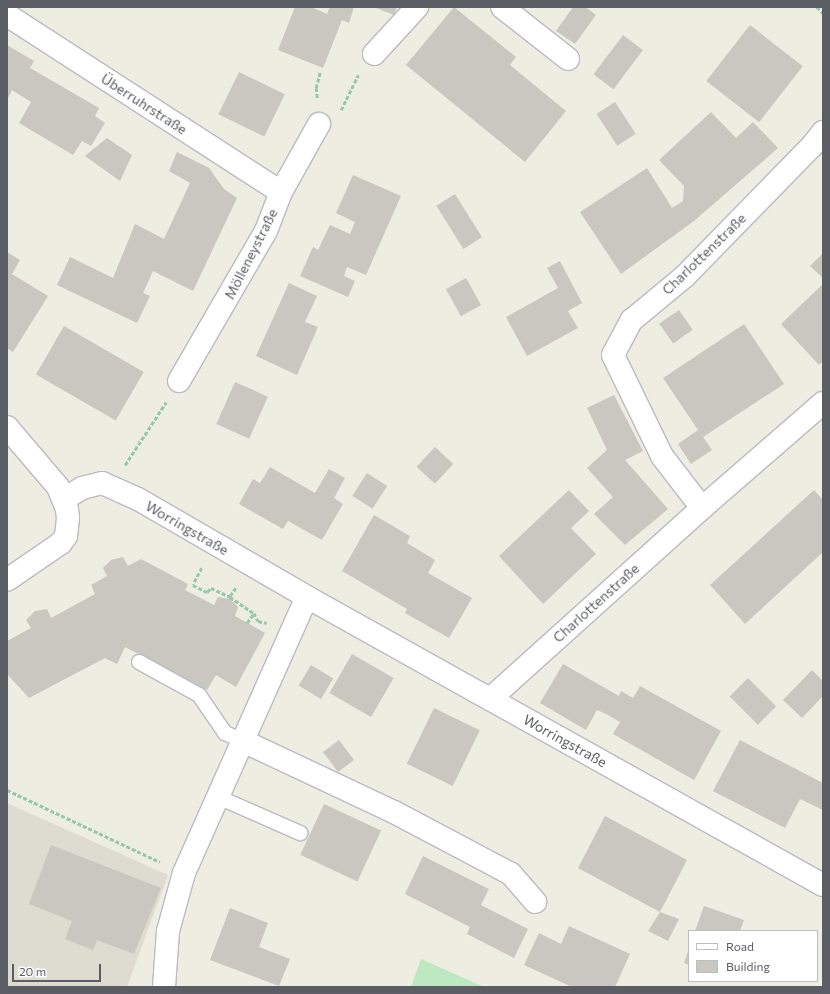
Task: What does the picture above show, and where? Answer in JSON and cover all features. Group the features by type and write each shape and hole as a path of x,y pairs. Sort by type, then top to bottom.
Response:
{"street":[{"path":"374,54 417,7"},
{"path":"502,7 568,59"},
{"name":"Überruhrstraße","path":"7,15 282,192"},
{"name":"Mölleneystraße","path":"179,381 266,231 282,192 320,124"},
{"name":"Charlottenstraße","path":"702,508 662,456 613,355 632,320 685,276 812,146 823,132"},
{"name":"Charlottenstraße","path":"490,699 702,508 823,403"},
{"path":"7,427 50,478 64,499 67,509 68,528 61,543 7,580"},
{"name":"Worringstraße","path":"64,499 90,486 102,484 117,489 307,597 823,885"},
{"path":"164,987 168,931 184,873 307,597"},
{"path":"243,741 394,812 511,874 535,902"}],"lane":[{"path":"139,662 199,695 225,734 243,741"},
{"path":"218,797 300,833"}],"path":[{"path":"817,7 823,13"},
{"path":"320,124 337,117 362,68 374,54"},
{"path":"118,462 125,466 179,381"},
{"path":"202,568 193,584 207,592 211,588 230,597 254,613 263,623 273,622"},
{"path":"230,597 236,588"},
{"path":"247,623 254,613"},
{"path":"7,790 184,873"}],"shaded area":[{"path":"7,803 168,875 127,987 7,987"}],"green space":[{"path":"421,959 484,987 411,987"}],"building":[{"path":"295,7 311,7 327,14 330,7 354,7 349,23 342,20 323,68 278,50"},
{"path":"373,7 397,7 394,15"},
{"path":"454,7 516,57 510,65 566,111 525,162 406,65"},
{"path":"573,7 585,7 596,15 575,44 556,31"},
{"path":"750,25 803,66 759,122 706,81"},
{"path":"623,35 643,50 613,89 594,74"},
{"path":"7,45 34,61 30,68 99,108 95,116 105,123 91,146 82,141 73,155 19,123 31,102 12,90 7,100"},
{"path":"239,72 285,94 264,137 218,114"},
{"path":"615,102 636,134 617,146 597,114"},
{"path":"711,112 736,138 753,122 778,148 694,221 621,274 580,212 647,168 672,208 683,201 684,186 659,160"},
{"path":"107,138 132,155 120,181 85,156"},
{"path":"177,152 209,168 224,189 237,198 193,291 153,271 143,293 150,296 137,323 57,285 70,257 113,278 135,224 164,239 190,183 169,171"},
{"path":"353,175 401,196 366,275 347,267 344,276 355,281 348,297 300,276 313,247 318,250 330,225 350,234 355,222 336,213"},
{"path":"455,194 482,237 463,249 436,206"},
{"path":"7,252 20,260 12,274 48,296 13,352 7,348"},
{"path":"823,253 823,278 810,266"},
{"path":"560,261 582,303 568,311 578,328 527,356 506,317 558,288 547,268"},
{"path":"466,278 481,305 461,316 446,289"},
{"path":"289,283 317,296 305,322 318,327 297,375 256,356"},
{"path":"823,284 823,361 819,365 781,324"},
{"path":"679,310 693,330 673,343 659,324"},
{"path":"744,324 784,384 703,437 712,450 691,464 678,444 698,430 663,378"},
{"path":"64,326 144,372 116,420 36,374"},
{"path":"235,382 268,397 249,439 216,424"},
{"path":"614,395 643,451 625,460 668,509 625,545 594,514 613,497 587,468 607,450 587,408"},
{"path":"435,447 453,464 435,484 417,467"},
{"path":"270,467 315,493 329,469 345,478 334,498 343,504 322,540 288,521 283,529 239,504 253,479 260,483"},
{"path":"367,473 387,486 372,509 352,496"},
{"path":"569,490 589,511 571,528 596,554 543,604 499,556"},
{"path":"814,490 823,500 823,552 745,624 710,585"},
{"path":"374,515 410,536 407,543 435,560 428,573 472,598 449,638 405,613 407,609 342,571"},
{"path":"123,557 128,566 141,559 188,584 185,590 214,605 218,597 230,599 238,607 235,616 265,633 236,687 216,675 207,690 125,647 117,664 105,658 29,698 7,674 7,641 31,628 26,620 35,611 47,609 51,618 95,594 91,585 107,576 103,568 111,560"},
{"path":"352,654 394,678 371,717 330,693"},
{"path":"563,664 619,696 621,691 633,698 640,686 721,731 694,780 613,734 620,722 608,715 597,710 586,730 540,703"},
{"path":"311,665 333,678 321,699 299,686"},
{"path":"812,670 823,681 823,696 802,718 783,700"},
{"path":"748,678 776,706 758,725 730,696"},
{"path":"434,708 480,730 453,786 407,764"},
{"path":"339,740 354,760 338,772 323,752"},
{"path":"740,740 823,783 823,810 800,799 785,828 713,791"},
{"path":"324,804 381,831 357,881 300,855"},
{"path":"605,816 687,860 660,912 578,868"},
{"path":"51,845 161,888 134,954 97,940 93,950 65,939 72,921 29,904"},
{"path":"423,856 489,889 481,905 528,929 514,958 467,934 470,927 405,894"},
{"path":"704,906 744,920 740,930 695,930"},
{"path":"230,908 268,923 259,947 290,959 279,986 210,960"},
{"path":"660,912 679,919 668,941 648,931"},
{"path":"569,926 630,954 615,987 572,987 524,965 539,933 561,944"},
{"path":"688,951 688,965 684,963"}]}
